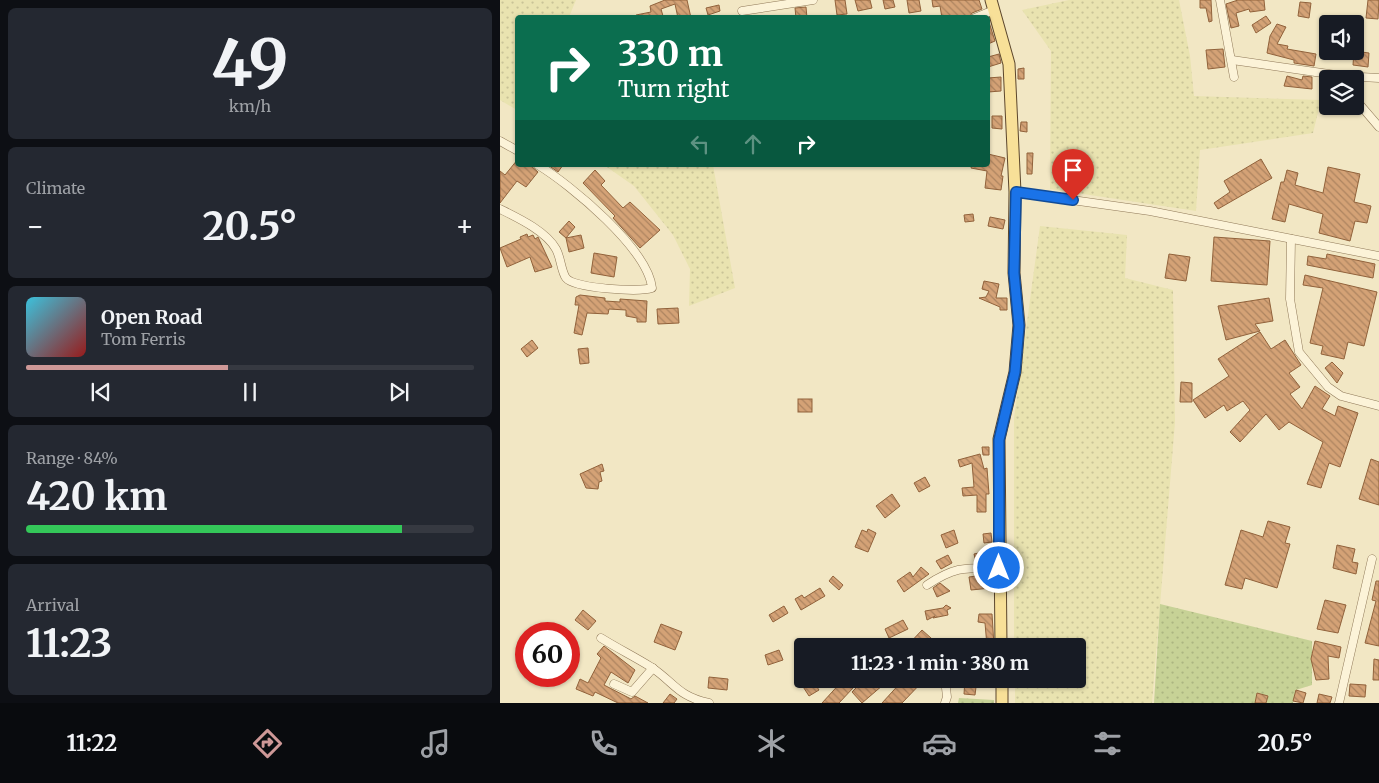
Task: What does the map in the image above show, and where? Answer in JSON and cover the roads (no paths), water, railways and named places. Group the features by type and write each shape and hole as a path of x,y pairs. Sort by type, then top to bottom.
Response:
{"main road":[{"path":"993,5 1009,64 1016,192 1014,273 1019,326 1015,372 999,440 1001,638"},
{"path":"1002,688 1002,703"}],"street":[{"path":"742,11 812,0"},
{"path":"1220,0 1234,77"},
{"path":"979,15 993,5"},
{"path":"1232,60 1319,73"},
{"path":"1364,78 1379,78"},
{"path":"1364,110 1379,127"},
{"path":"500,140 515,148"},
{"path":"500,209 546,237 556,248 566,278 575,284 644,291 652,288 651,277 627,242 563,180 541,167"},
{"path":"1016,192 1150,211 1379,256"},
{"path":"1291,239 1290,299 1299,352 1328,387 1341,396 1379,406"},
{"path":"1339,703 1372,559"},
{"path":"927,586 946,573 963,568 999,568"},
{"path":"601,638 653,668 680,693 692,700 709,703"},
{"path":"614,684 632,692 653,668"},
{"path":"945,703 947,697 946,688"}]}
